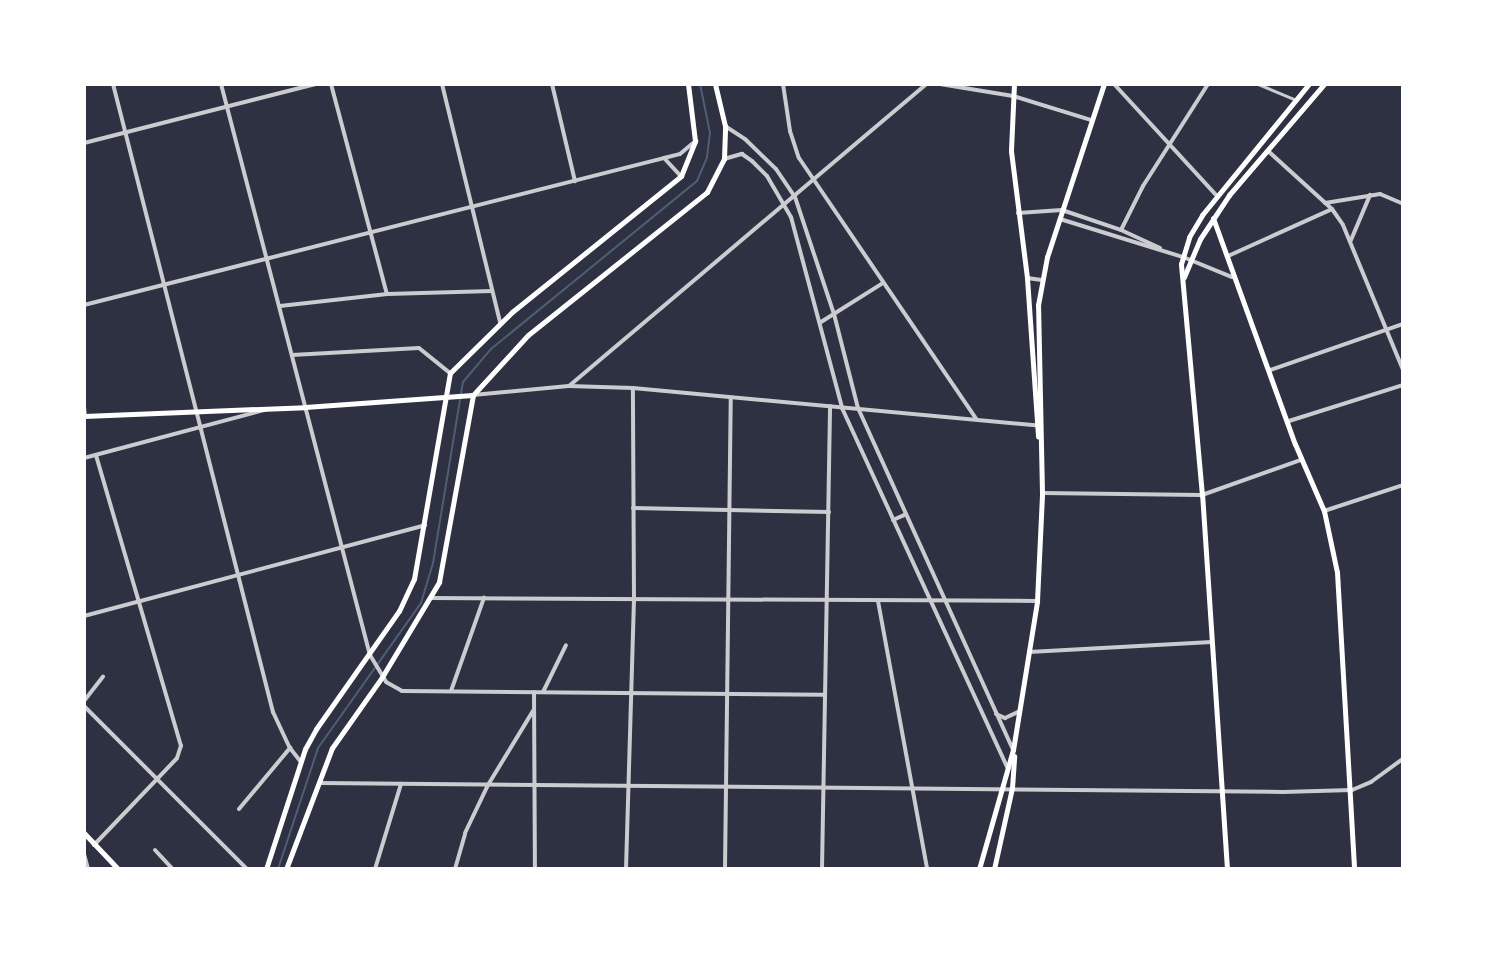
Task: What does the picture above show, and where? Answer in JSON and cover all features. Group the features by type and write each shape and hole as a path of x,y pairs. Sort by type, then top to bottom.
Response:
{"main road":[{"path":"266,869 301,762 316,729 370,655 407,597 425,525 450,373 500,322 681,176 695,141 688,84"},
{"path":"286,869 332,748 382,677 431,598 444,563 471,395 528,335 707,192 724,159 725,126 715,84"},
{"path":"994,869 1012,788 1018,712 1037,601 1042,493 1027,278 1011,151 1014,84"},
{"path":"1038,425 1038,305 1042,280 1104,84"},
{"path":"1227,869 1183,257 1189,237 1217,196 1309,84"},
{"path":"1183,278 1213,218 1324,84"},
{"path":"1213,218 1301,460 1324,511 1337,572 1352,790 1354,869"},
{"path":"84,416 305,407 471,395"},
{"path":"979,869 1013,750"},
{"path":"84,833 118,869"}],"street":[{"path":"113,84 273,712 290,748 301,762"},
{"path":"221,84 370,655 390,686 402,691 824,695"},
{"path":"84,143 316,84"},
{"path":"331,84 387,294"},
{"path":"442,84 500,322"},
{"path":"552,84 575,181"},
{"path":"783,84 794,147 976,418"},
{"path":"569,386 926,84"},
{"path":"940,84 1013,96 1091,120"},
{"path":"1114,84 1217,196"},
{"path":"1121,230 1208,84"},
{"path":"1258,84 1296,100"},
{"path":"725,126 745,139 776,169 795,197 834,314 858,408 1013,750"},
{"path":"84,305 680,154 695,141"},
{"path":"1268,151 1332,209 1351,240 1403,370"},
{"path":"724,159 742,154 752,161 767,176 785,205 821,322 842,408 1007,769"},
{"path":"664,158 681,176"},
{"path":"1325,203 1380,194 1403,204"},
{"path":"1351,240 1370,195"},
{"path":"1228,256 1332,209"},
{"path":"1018,213 1062,210 1121,230 1163,251"},
{"path":"1059,219 1183,257 1232,277"},
{"path":"1027,278 1042,280"},
{"path":"821,322 883,283"},
{"path":"279,306 387,294 492,291"},
{"path":"1270,370 1403,324"},
{"path":"292,355 419,348 450,373"},
{"path":"1289,421 1403,385"},
{"path":"471,395 569,386 633,388 1038,425"},
{"path":"626,869 626,786 634,600 633,388"},
{"path":"725,869 731,398"},
{"path":"822,869 830,406"},
{"path":"84,407 84,416"},
{"path":"84,458 272,408"},
{"path":"94,845 177,758 181,746 96,455"},
{"path":"1042,493 1202,495 1301,460"},
{"path":"870,470 882,465"},
{"path":"1324,511 1403,485"},
{"path":"633,508 829,512"},
{"path":"893,520 904,515"},
{"path":"84,616 425,525"},
{"path":"431,598 728,599 825,603 1037,601"},
{"path":"451,691 484,598"},
{"path":"878,601 927,869"},
{"path":"1029,652 1212,642"},
{"path":"543,692 566,645"},
{"path":"103,677 84,704 247,869"},
{"path":"534,692 535,869"},
{"path":"455,869 465,833 488,785 533,711"},
{"path":"996,714 1005,718 1018,712"},
{"path":"239,809 290,748"},
{"path":"318,783 1352,790 1371,782 1403,759"},
{"path":"375,869 401,784"},
{"path":"155,850 173,869"},
{"path":"84,854 88,869"}],"waterway":[{"path":"278,869 318,748 421,603 433,563 463,382 491,349 697,181 707,157 710,133 700,84"}]}
